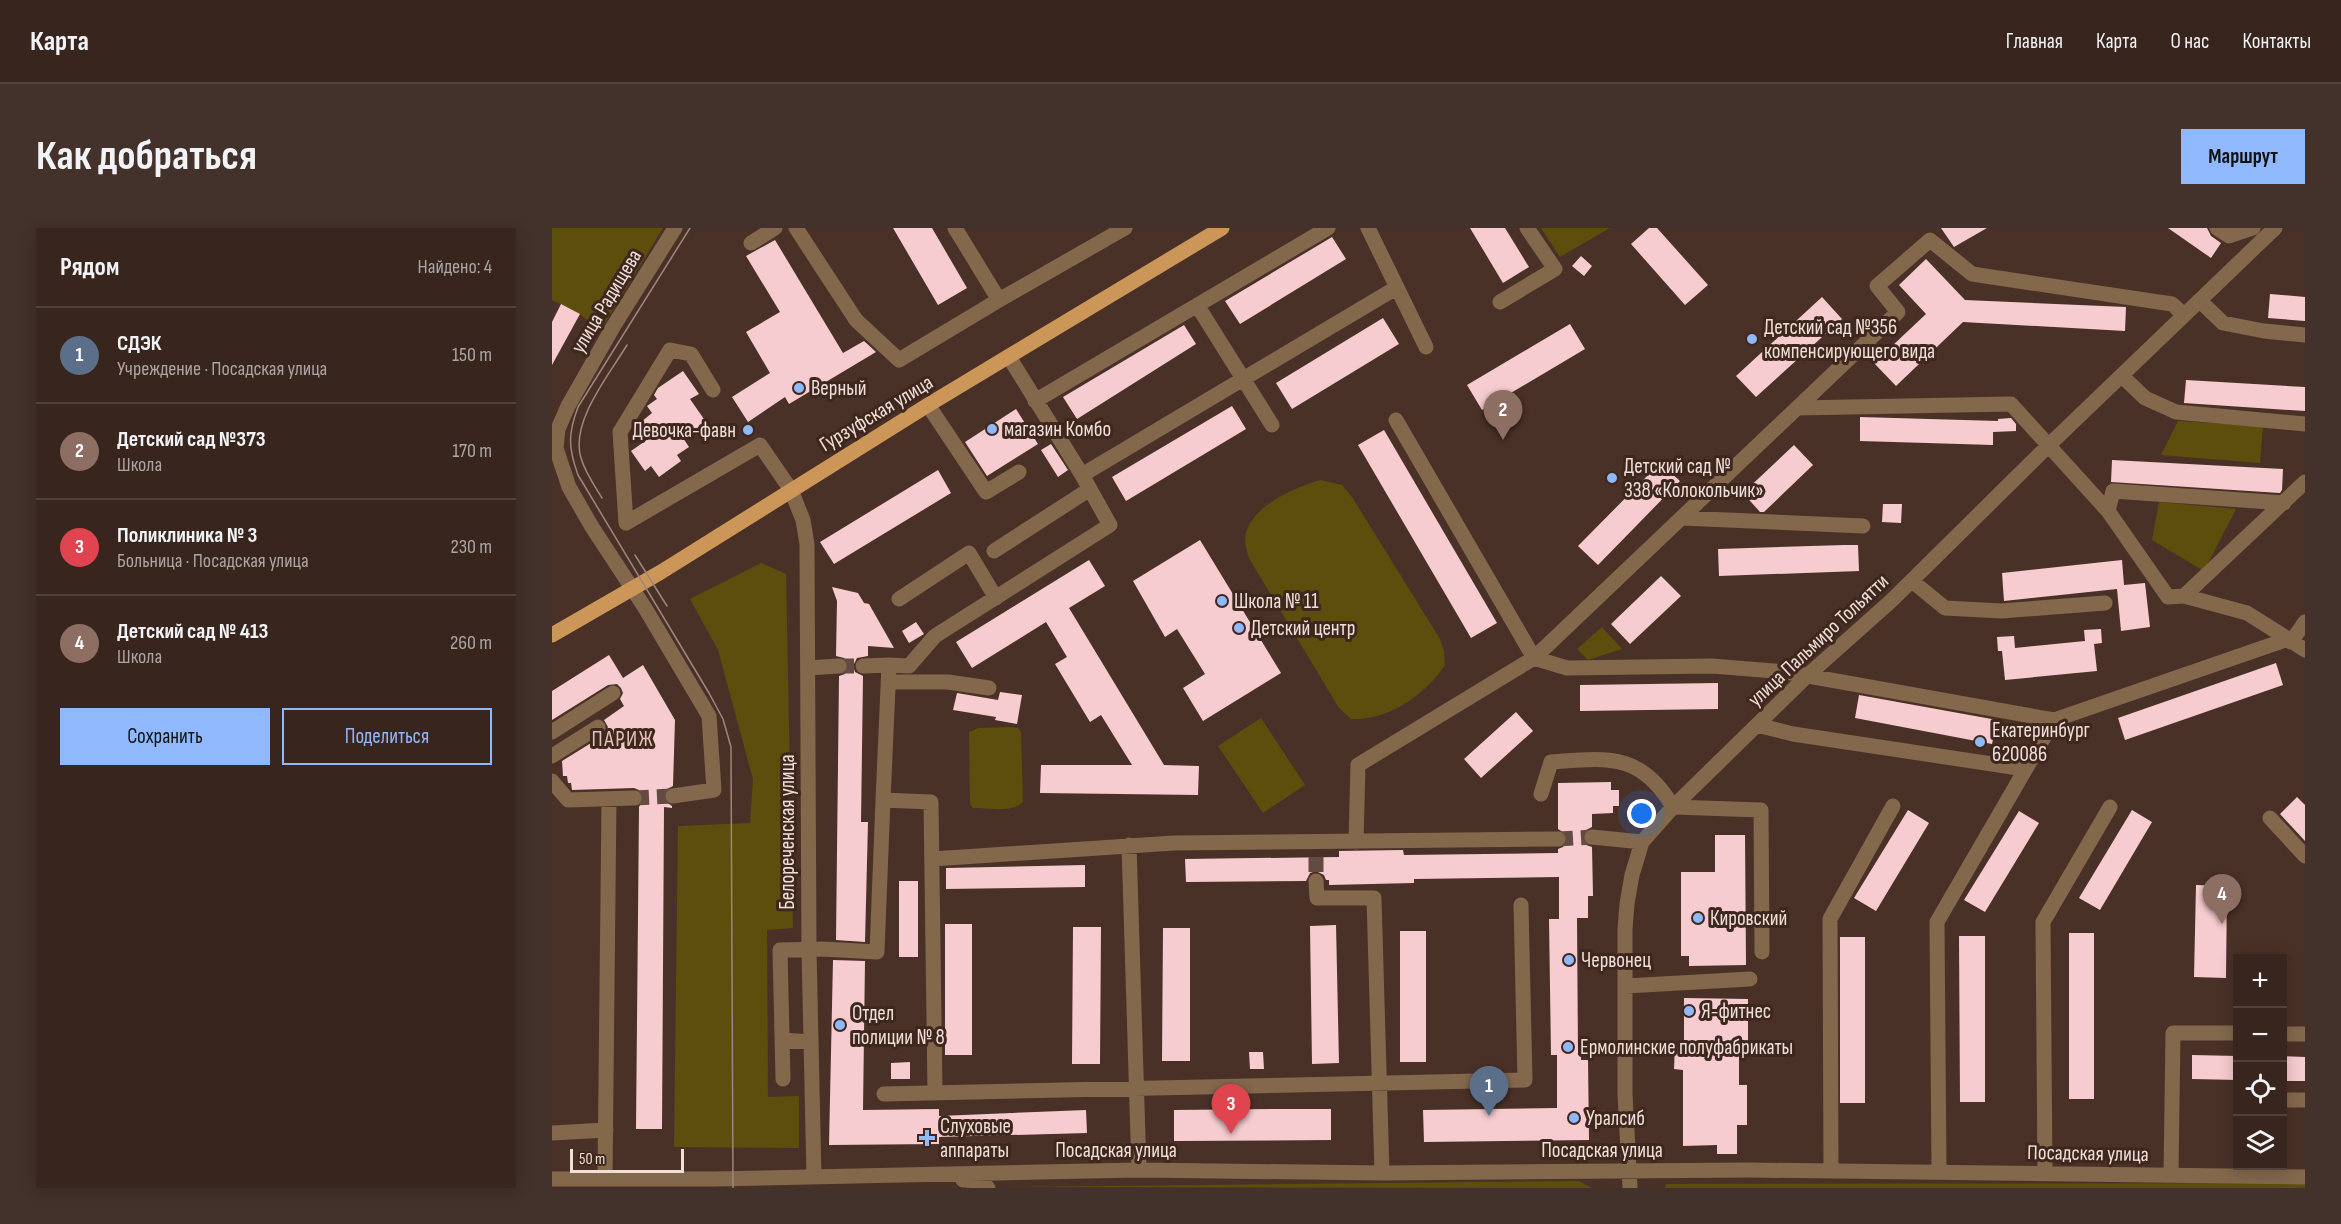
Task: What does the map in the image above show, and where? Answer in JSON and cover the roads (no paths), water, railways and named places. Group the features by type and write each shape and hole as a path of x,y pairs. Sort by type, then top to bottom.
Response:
{"main road":[{"name":"Гурзуфская улица","path":"552,635 632,589 1213,230"}],"street":[{"name":"улица Радищева","path":"673,796 714,790 709,716 569,487 554,448 555,428 613,327 675,228"},
{"path":"751,243 775,228"},
{"path":"796,228 856,320 899,360 1125,228"},
{"path":"955,228 999,300"},
{"path":"1035,401 1328,228"},
{"path":"1368,228 1426,347"},
{"path":"1500,302 1555,269 1527,228"},
{"path":"2217,228 2229,236 2253,228"},
{"name":"улица Пальмиро Тольятти","path":"1630,1188 1625,1095 1627,904 1632,875 1642,842 1672,807 1808,675 1912,581 2200,300 2268,230"},
{"path":"1356,842 1358,765 1534,658 1652,537 1681,518 1898,312 1877,286 1930,240 1972,274 2172,304 2184,315"},
{"path":"1082,475 1396,288"},
{"path":"2200,300 2223,323 2264,331 2305,335"},
{"path":"1197,305 1272,425"},
{"name":"Белореченская улица","path":"713,390 691,354 670,350 620,432 626,523 760,445 791,490 803,520 807,544 809,950 814,1177"},
{"path":"863,666 909,666 935,636 1110,525 1009,357"},
{"path":"2122,376 2145,398 2176,412 2305,424"},
{"path":"1797,408 2011,404 2108,511 2168,597 2184,596 2247,613 2305,650"},
{"path":"928,405 986,492 1019,472"},
{"path":"1396,420 1534,658 1567,668 1712,666 1808,675 2054,720 2290,640 2305,622"},
{"path":"2184,596 2305,482"},
{"path":"994,551 1090,489"},
{"path":"2108,511 2113,491 2284,502"},
{"path":"1681,518 1863,526"},
{"path":"899,599 969,553 996,598"},
{"path":"1912,581 1932,600 1945,608 2001,611 2105,603"},
{"path":"783,1078 780,951 877,952 889,665"},
{"path":"808,668 839,666"},
{"path":"888,682 948,682 989,688"},
{"path":"552,732 613,693"},
{"path":"1939,1172 1937,921 2054,720"},
{"path":"1757,725 1793,734 2025,768"},
{"path":"552,756 598,727"},
{"path":"1541,794 1551,762 1604,758 1635,766 1664,792 1672,807 1761,810 1762,952"},
{"path":"552,781 568,800 634,798"},
{"path":"604,1178 609,799"},
{"path":"883,800 931,801 935,1092"},
{"path":"1831,1171 1830,919 1893,806"},
{"path":"2045,1173 2043,922 2110,807"},
{"path":"2270,818 2305,856"},
{"path":"1592,837 1642,842"},
{"path":"932,859 1129,845 1316,849 1356,842 1558,839"},
{"path":"1129,845 1139,1170"},
{"path":"1316,880 1317,898 1374,898 1382,1173"},
{"path":"884,1094 1524,1080 1521,905"},
{"path":"1626,986 1750,980"},
{"path":"2171,1175 2173,1033 2233,1033"},
{"path":"2287,1034 2305,1034"},
{"path":"782,1040 811,1042"},
{"path":"2287,1100 2305,1100"},
{"path":"552,1133 606,1130"},
{"name":"Посадская улица","path":"552,1179 654,1179 737,1185 814,1177 1139,1170 1382,1173 1831,1171 2305,1177"},
{"name":"Посадская улица","path":"899,1175 918,1179 974,1180 988,1188"},
{"path":"654,1179 667,1188"}],"tunnel":[{"path":"839,666 863,666"},
{"path":"634,798 673,796"},
{"path":"1558,839 1592,837"},
{"path":"1316,857 1316,881"}],"tram line":[{"path":"690,228 578,407 570,441 578,475 709,693 723,719 731,747 733,1188"},
{"path":"602,498 581,458 579,444 581,429 593,399 627,345"},
{"path":"635,555 667,606"}],"place":[{"name":"Детский сад №356 компенсирующего вида","path":"1752,339"},
{"name":"Верный","path":"799,388"},
{"name":"магазин Комбо","path":"992,429"},
{"name":"Девочка-фавн","path":"748,430"},
{"name":"Детский сад №373","path":"1503,440"},
{"name":"Детский сад № 338 «Колокольчик»","path":"1612,478"},
{"name":"Школа № 11","path":"1222,601"},
{"name":"Детский центр","path":"1239,628"},
{"name":"Екатеринбург 620086","path":"1980,742"},
{"name":"Кировский","path":"1698,918"},
{"name":"Детский сад № 413","path":"2222,924"},
{"name":"Червонец","path":"1569,960"},
{"name":"Я-фитнес","path":"1689,1011"},
{"name":"Отдел полиции № 8","path":"840,1025"},
{"name":"Ермолинские полуфабрикаты","path":"1568,1047"},
{"name":"СДЭК","path":"1489,1116"},
{"name":"Уралсиб","path":"1574,1118"},
{"name":"Поликлиника № 3","path":"1231,1134"},
{"name":"Слуховые аппараты","path":"927,1138"}],"district":[{"name":"ПАРИЖ","path":"623,738"}]}
